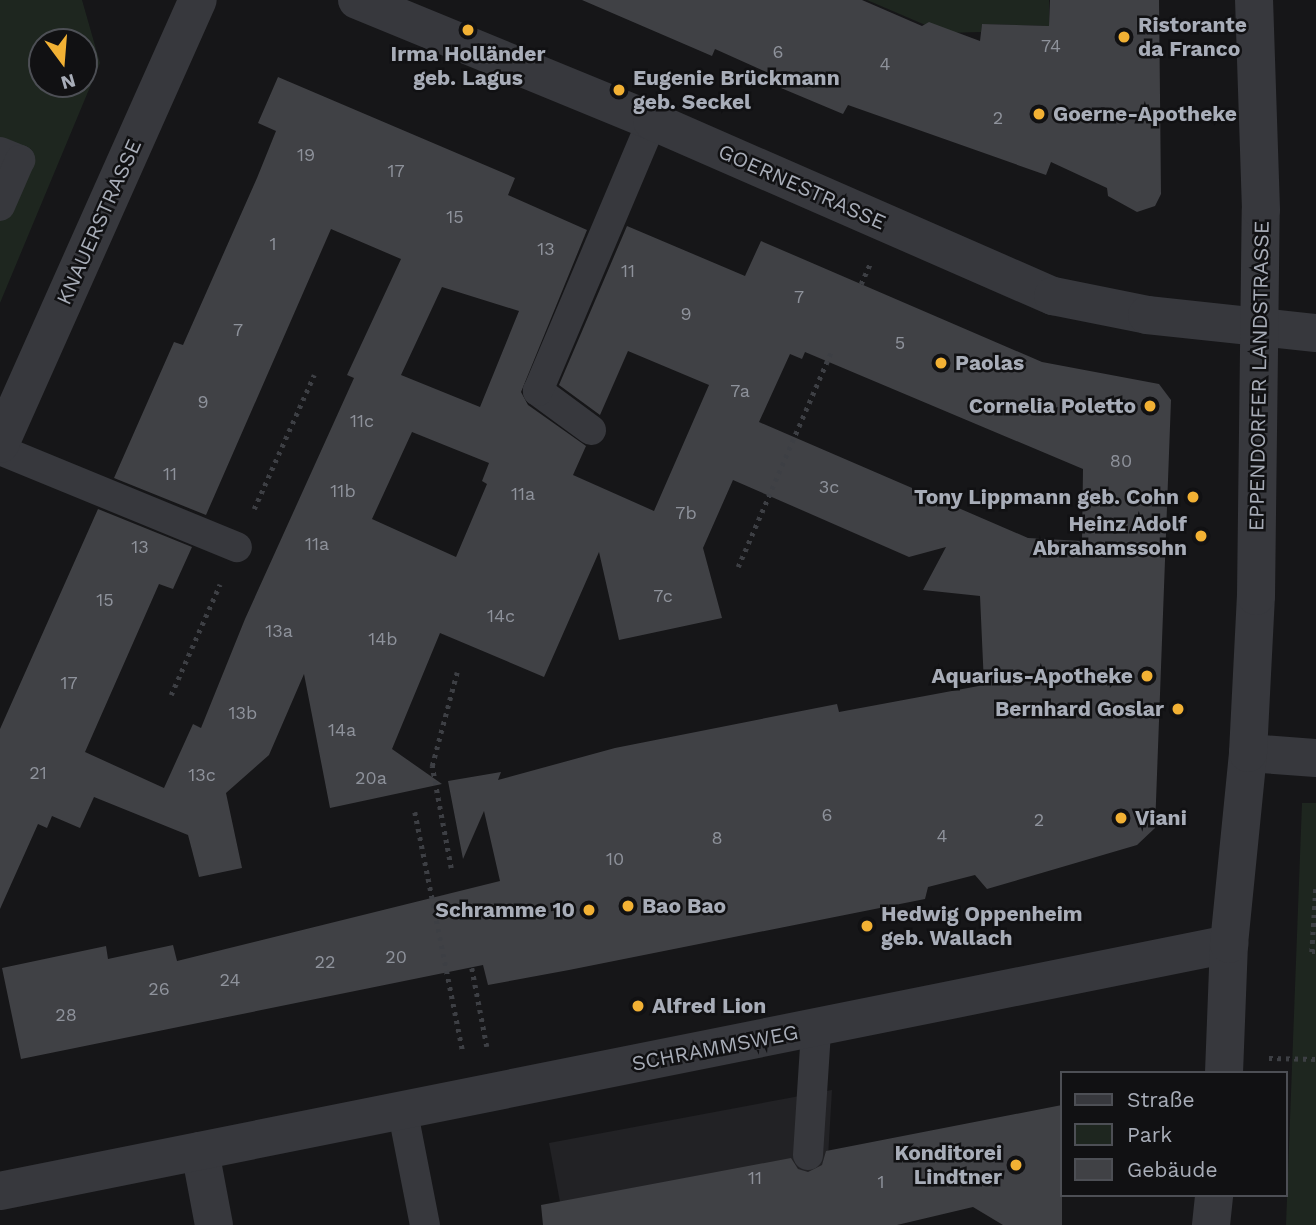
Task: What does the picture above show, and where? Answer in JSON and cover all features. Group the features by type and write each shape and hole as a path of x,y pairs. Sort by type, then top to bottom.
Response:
{"street":[{"name":"KNAUERSTRASSE","path":"2,437 198,0"},
{"name":"GOERNESTRASSE","path":"357,0 652,121 1052,296 1147,315 1316,333"},
{"name":"EPPENDORFER LANDSTRASSE","path":"1224,1071 1229,944 1248,752 1256,596 1260,328 1254,0"},
{"path":"1248,752 1316,758"},
{"name":"SCHRAMMSWEG","path":"0,1191 484,1091 816,1030 1229,944"},
{"path":"200,1151 214,1225"},
{"path":"1211,1225 1214,1197"}],"lane":[{"path":"591,430 538,391 652,121"},
{"path":"0,152 20,160 0,206"},
{"path":"2,437 237,547"},
{"path":"808,1155 816,1030"},
{"path":"402,1108 425,1225"}],"path":[{"path":"737,567 831,352"},
{"path":"451,868 432,766 457,672"},
{"path":"415,811 484,1091"},
{"path":"1316,890 1312,952 1316,952"},
{"path":"472,968 484,1091"}],"shaded area":[{"path":"832,1090 824,1225 560,1202 549,1143"}],"green space":[{"path":"0,0 82,0 90,28 28,28 28,98 85,98 0,303"},
{"path":"867,0 1049,0 1049,26 982,24 981,32 944,33"},
{"path":"1302,803 1316,803 1316,1225 1286,1225"}],"building":[{"path":"582,0 862,0 922,26 929,22 980,41 982,24 1049,26 1050,0 1159,0 1161,194 1155,206 1137,212 1108,196 1107,188 1051,162 1046,175 848,105 843,114 781,88 784,80 715,49 712,56"},
{"path":"278,77 515,178 508,195 587,230 521,392 528,405 586,446 573,475 654,511 709,385 628,351 600,415 559,385 627,226 745,276 761,241 1042,362 1159,384 1171,400 1155,828 1137,845 987,889 975,875 928,887 925,899 569,970 488,985 483,965 21,1059 2,968 106,946 108,959 173,945 177,961 500,881 484,811 463,859 448,781 501,772 498,780 615,748 837,704 839,712 984,685 980,596 923,590 946,547 909,557 733,480 703,548 722,618 619,640 599,552 544,677 440,633 392,749 442,784 330,808 304,674 269,755 226,793 242,868 199,877 188,835 94,797 80,828 52,816 47,828 38,824 0,909 0,729 98,509 192,547 173,589 159,584 85,752 164,788 193,724 201,728 245,619 354,378 347,375 401,259 331,229 206,515 114,478 174,342 183,345 257,178 276,131 258,123","holes":["442,287 519,311 480,407 401,375","805,352 1083,469 1082,541 1028,538 759,422 790,354 802,359","412,432 489,463 482,481 487,484 456,557 372,519"]},
{"path":"1060,1105 1062,1225 1003,1225 973,1207 897,1225 543,1225 541,1205 791,1158 798,1169 808,1172 822,1165 826,1151"}],"place":[{"name":"Irma Holländer geb. Lagus","path":"468,30"},
{"name":"Ristorante da Franco","path":"1124,37"},
{"name":"Eugenie Brückmann geb. Seckel","path":"619,90"},
{"name":"Goerne-Apotheke","path":"1039,114"},
{"name":"Paolas","path":"941,363"},
{"name":"Cornelia Poletto","path":"1150,406"},
{"name":"Tony Lippmann geb. Cohn","path":"1193,497"},
{"name":"Heinz Adolf Abrahamssohn","path":"1201,536"},
{"name":"Aquarius-Apotheke","path":"1147,676"},
{"name":"Bernhard Goslar","path":"1178,709"},
{"name":"Viani","path":"1121,818"},
{"name":"Bao Bao","path":"628,906"},
{"name":"Schramme 10","path":"589,910"},
{"name":"Hedwig Oppenheim geb. Wallach","path":"867,926"},
{"name":"Alfred Lion","path":"638,1006"},
{"name":"Konditorei Lindtner","path":"1016,1165"}]}
